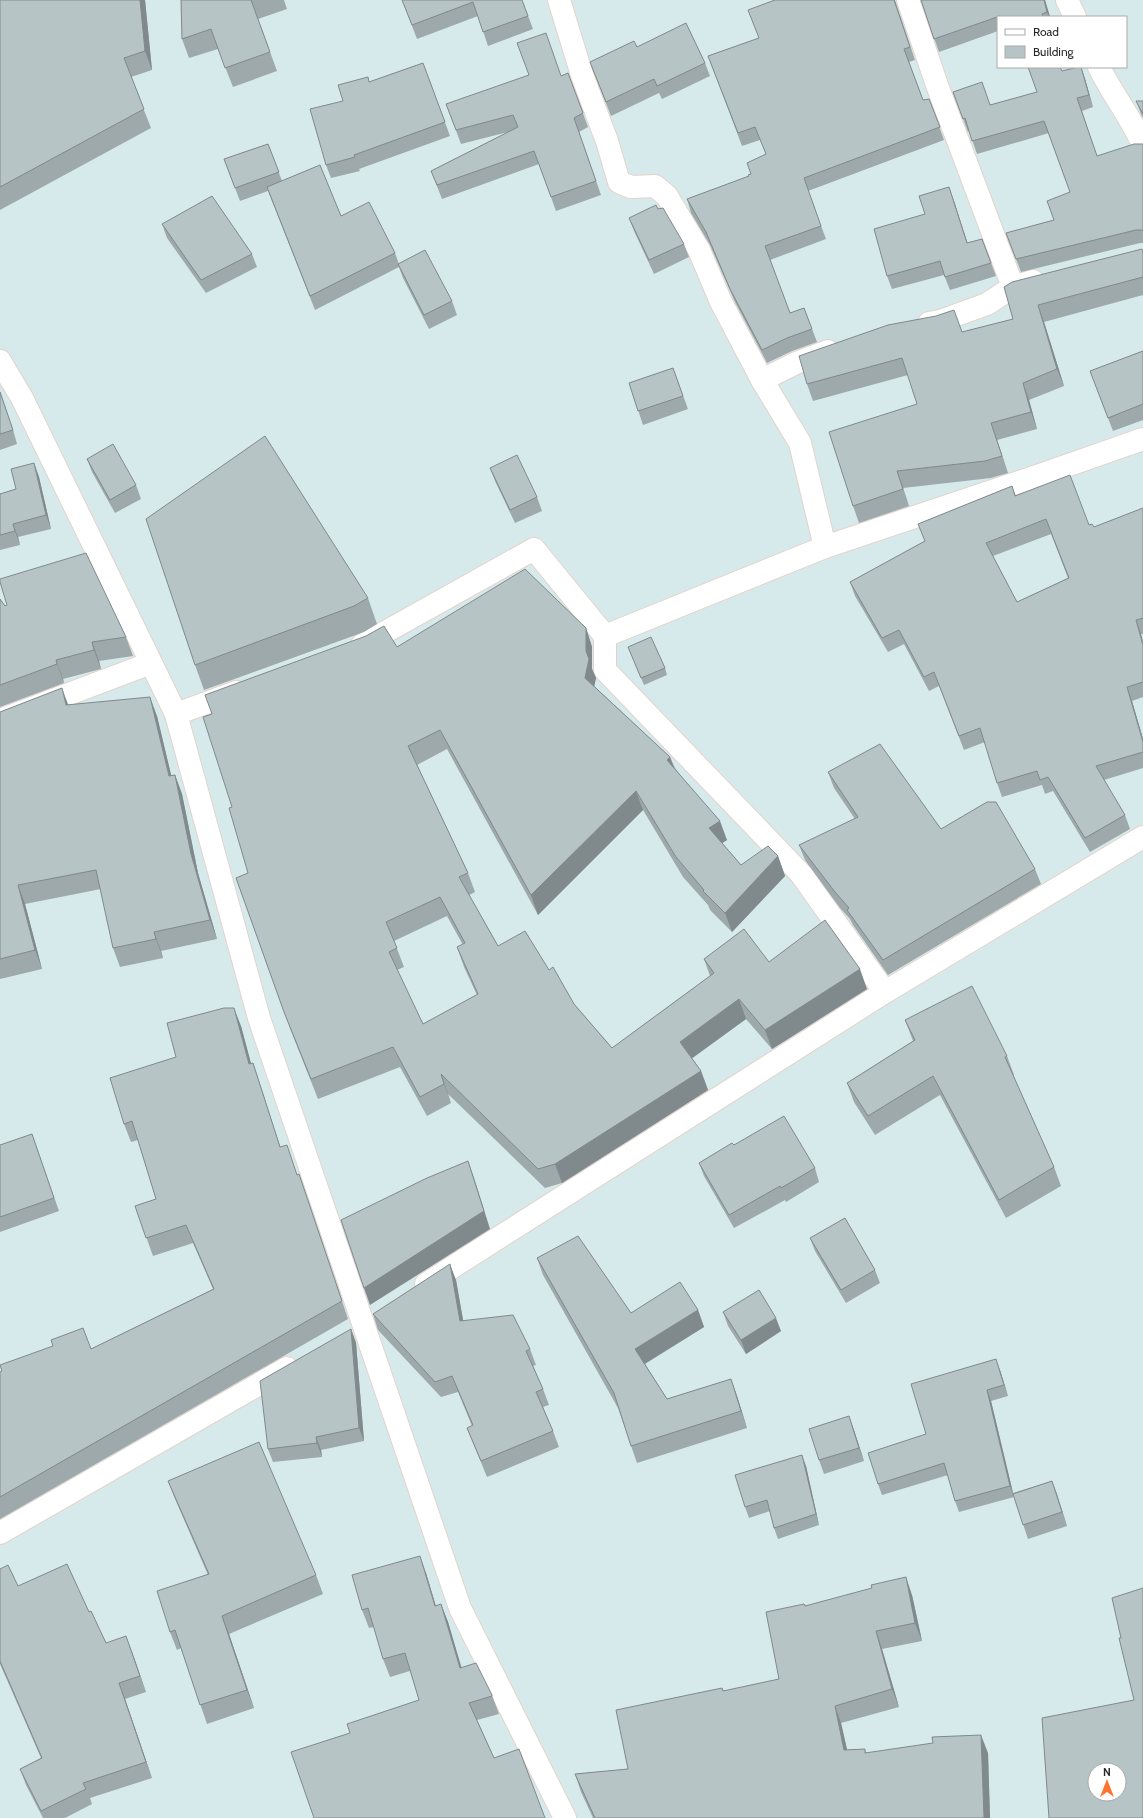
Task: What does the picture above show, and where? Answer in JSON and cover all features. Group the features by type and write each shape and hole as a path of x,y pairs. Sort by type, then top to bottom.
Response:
{"street":[{"path":"559,0 582,75 620,182 631,187 655,186 667,196 699,250 721,302 762,380 800,443 825,547"},
{"path":"908,0 937,85 1013,287"},
{"path":"1067,0 1075,16"},
{"path":"1100,68 1107,83 1136,129 1143,145"},
{"path":"912,326 940,322 987,304 1013,287 1056,275"},
{"path":"762,380 796,363 847,346"},
{"path":"0,360 22,398 176,714 259,1018 371,1319 460,1608 564,1818"},
{"path":"605,636 825,547 1046,474 1143,439"},
{"path":"347,651 369,643 534,549 605,636 605,670 801,874 885,992"},
{"path":"0,720 151,663"},
{"path":"176,714 258,684"},
{"path":"411,1294 885,992 1143,837"},
{"path":"344,1335 371,1319"},
{"path":"0,1533 303,1359"}],"building":[{"path":"0,0 140,0 145,51 124,58 144,109 0,187"},
{"path":"181,0 251,0 270,52 225,68 211,29 182,39"},
{"path":"402,0 522,0 528,16 483,32 473,2 412,25"},
{"path":"775,0 894,0 910,47 904,49 923,100 929,99 940,127 804,178 821,226 765,246 790,313 804,308 812,329 787,338 762,350 730,289 706,232 687,199 749,176 748,175 751,174 747,163 766,154 755,127 738,133 708,56 759,38 748,10"},
{"path":"921,0 1044,0 1047,12 1042,14 1043,16 997,16 934,39"},
{"path":"686,23 705,63 657,86 654,79 606,102 590,62 634,41 637,47"},
{"path":"546,33 561,76 568,73 583,113 574,118 596,181 551,197 534,151 437,185 431,171 518,127 513,115 456,130 446,104 529,75 517,43"},
{"path":"423,63 445,122 354,155 355,157 326,165 310,109 343,101 338,85 368,77 369,82"},
{"path":"1028,68 1060,68 1062,71 1081,68 1089,95 1077,98 1097,156 1134,144 1143,144 1143,231 1136,230 1016,259 1006,233 1054,220 1047,201 1070,192 1044,121 972,141 965,118 963,119 953,92 982,82 990,105 1037,92"},
{"path":"1136,101 1143,101 1143,114"},
{"path":"268,144 279,172 235,188 224,159"},
{"path":"320,165 341,216 369,202 395,253 310,296 267,187"},
{"path":"949,187 967,243 982,239 991,263 945,277 940,261 887,276 874,229 925,214 919,196"},
{"path":"212,196 252,254 201,280 162,224"},
{"path":"656,205 658,209 663,208 684,244 649,260 629,218"},
{"path":"1142,249 1143,277 1038,305 1057,369 1023,383 1031,412 991,423 1002,456 985,461 897,471 903,489 853,506 829,432 917,404 902,358 807,384 799,356 888,325 936,316 954,310 962,332 1013,319 1004,287 1012,282"},
{"path":"425,250 452,301 424,315 398,264"},
{"path":"1143,351 1143,404 1108,418 1090,371"},
{"path":"673,368 683,396 638,411 629,383"},
{"path":"0,392 13,430 0,434"},
{"path":"265,436 368,598 354,606 195,665 146,519"},
{"path":"113,444 136,485 110,500 87,459"},
{"path":"517,455 537,497 510,510 490,468"},
{"path":"34,463 46,515 13,524 15,531 0,535 0,494 16,489 11,469"},
{"path":"1070,475 1089,525 1092,524 1094,527 1143,508 1143,618 1136,620 1143,645 1143,682 1127,687 1143,742 1143,752 1096,766 1125,815 1085,838 1048,777 1040,780 1037,771 997,783 980,728 959,736 934,672 924,677 899,630 882,638 850,582 925,541 918,524 1012,486 1015,496","holes":["1046,519 1069,578 1017,602 986,543"]},
{"path":"86,553 126,637 92,642 94,650 56,660 57,664 0,685 0,599 5,606 7,605 0,579"},
{"path":"525,569 586,628 586,651 589,659 585,678 670,757 667,760 720,821 709,828 741,865 768,846 778,856 725,913 703,891 704,890 676,857 636,791 531,895 440,730 408,746 468,873 459,877 498,946 525,931 549,970 553,967 574,1004 612,1048 714,973 704,959 744,929 769,962 825,920 860,969 765,1030 739,999 680,1042 701,1071 555,1164 538,1169 441,1074 444,1084 420,1097 393,1047 311,1079 284,1012 236,878 248,873 229,808 232,807 203,717 212,714 205,695 366,636 384,626 397,647","holes":["440,897 465,943 457,947 478,994 423,1024 389,952 397,948 386,922"]},
{"path":"651,637 665,668 641,678 628,647"},
{"path":"62,688 66,705 150,697 169,776 175,775 191,854 210,920 154,932 156,939 113,948 96,870 18,885 35,950 0,959 0,712"},
{"path":"880,744 941,829 987,802 996,802 1035,869 883,960 847,910 849,908 799,845 858,817 828,772"},
{"path":"972,986 1007,1056 1005,1057 1054,1167 999,1200 933,1076 868,1116 847,1083 915,1040 905,1020"},
{"path":"224,1008 234,1008 249,1064 253,1063 280,1147 287,1145 297,1175 299,1174 342,1301 0,1497 0,1372 2,1371 0,1365 53,1346 51,1340 83,1328 91,1349 214,1289 186,1225 146,1238 135,1206 156,1199 132,1121 124,1124 110,1078 176,1057 167,1023"},
{"path":"784,1116 815,1168 781,1188 780,1186 729,1215 699,1163 732,1143 734,1145"},
{"path":"32,1134 54,1198 0,1217 0,1145"},
{"path":"468,1161 484,1211 364,1288 341,1220 427,1178"},
{"path":"845,1218 875,1270 841,1290 810,1238"},
{"path":"578,1236 631,1313 680,1282 698,1310 635,1349 667,1399 731,1379 741,1411 631,1446 614,1393 537,1258"},
{"path":"450,1264 460,1321 513,1315 530,1349 526,1351 543,1389 536,1392 553,1431 481,1461 467,1428 473,1425 452,1376 435,1382 373,1314"},
{"path":"759,1290 776,1318 741,1340 723,1312"},
{"path":"351,1329 359,1428 316,1437 317,1443 268,1449 260,1381"},
{"path":"996,1359 1004,1385 987,1390 1010,1486 955,1501 944,1463 878,1484 868,1453 926,1434 911,1384"},
{"path":"849,1416 859,1448 819,1460 809,1429"},
{"path":"259,1442 316,1575 222,1616 247,1690 200,1705 175,1630 170,1632 157,1591 209,1574 168,1481"},
{"path":"802,1455 816,1514 774,1528 767,1500 745,1507 735,1475"},
{"path":"1052,1481 1062,1512 1023,1525 1013,1494"},
{"path":"420,1556 435,1606 441,1604 460,1668 476,1663 492,1695 469,1703 494,1758 519,1749 545,1818 314,1818 291,1752 350,1733 347,1724 419,1700 405,1653 383,1659 368,1608 362,1610 352,1575"},
{"path":"67,1564 89,1612 91,1611 106,1643 126,1636 140,1676 119,1683 146,1762 83,1783 86,1789 41,1811 20,1769 42,1758 0,1661 0,1569 8,1565 18,1586"},
{"path":"906,1577 915,1623 876,1631 892,1689 835,1706 844,1750 865,1749 865,1753 933,1743 932,1737 981,1735 984,1818 595,1818 575,1774 628,1769 616,1710 722,1688 723,1691 779,1679 766,1612 804,1604 805,1606 872,1588 871,1585"},
{"path":"1143,1588 1143,1818 1049,1818 1042,1718 1134,1700 1119,1638 1121,1638 1112,1598"}]}
